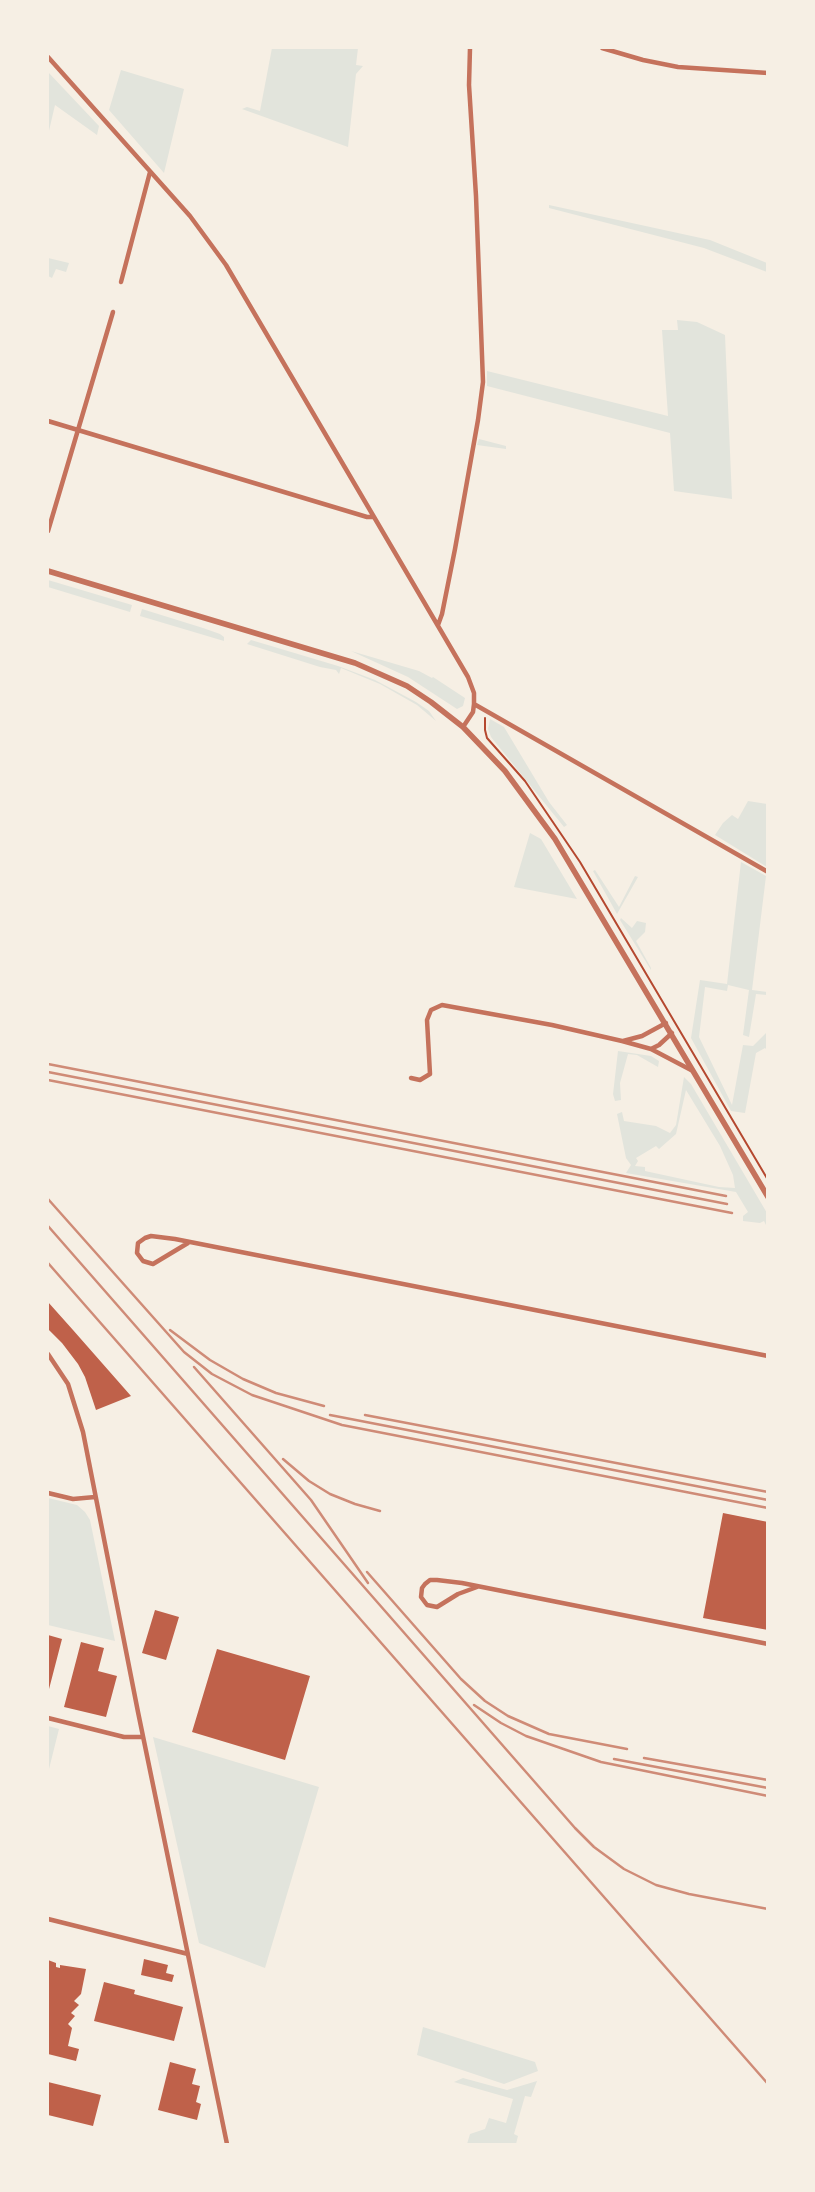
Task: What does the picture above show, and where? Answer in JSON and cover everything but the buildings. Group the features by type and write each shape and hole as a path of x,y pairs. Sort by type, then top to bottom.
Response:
{"street":[{"path":"438,625 442,614 456,540 483,382 476,196 469,85 470,48"},
{"path":"602,48 643,60 678,67 768,73"},
{"path":"48,57 190,216 226,265 468,676 474,693 474,704 473,712 463,727"},
{"path":"121,282 150,172"},
{"path":"48,531 113,312"},
{"path":"48,421 359,515 374,517"},
{"path":"48,571 355,663 406,686 431,702 463,727 505,771 555,839 768,1196"},
{"path":"474,704 768,872"},
{"path":"411,1078 420,1080 430,1074 427,1020 431,1010 437,1006 445,1005 552,1025 622,1041 651,1049 695,1072"},
{"path":"622,1041 642,1036 666,1023"},
{"path":"651,1049 659,1045 672,1033"},
{"path":"188,1244 153,1264 143,1261 137,1252 139,1242 149,1236 175,1240 768,1356"},
{"path":"48,1354 60,1369 74,1396 83,1432 143,1737 227,2144"},
{"path":"48,1494 74,1499 95,1496"},
{"path":"477,1587 458,1594 437,1608 427,1605 421,1597 423,1586 433,1580 477,1587 768,1644"},
{"path":"48,1718 124,1737 143,1737"},
{"path":"48,1919 188,1954"}],"shaded area":[{"path":"272,48 358,48 356,65 363,66 356,74 348,147 242,109 247,107 260,111"},
{"path":"121,70 184,89 164,173 109,110"},
{"path":"48,72 99,126 97,135 55,105 48,135"},
{"path":"549,205 710,240 767,263 767,272 704,248 549,208"},
{"path":"48,258 69,263 66,272 56,269 52,278 48,276"},
{"path":"677,320 697,322 725,335 732,499 674,491 670,433 487,386 487,371 668,416 662,330 678,330"},
{"path":"479,439 506,446 506,449 477,445"},
{"path":"48,580 132,605 130,612 48,587"},
{"path":"142,609 220,634 224,637 224,641 140,616"},
{"path":"251,640 338,666 375,680 416,702 429,711 436,721 417,705 380,684 341,668 339,674 336,670 320,667 247,644"},
{"path":"351,651 433,677 465,698 463,706 457,709 408,677"},
{"path":"490,719 504,727 549,802 567,825 564,827 491,737 488,729"},
{"path":"748,801 767,804 767,867 715,835 723,823 732,815 738,819"},
{"path":"530,833 541,839 577,899 514,887"},
{"path":"741,862 766,876 752,990 767,992 767,995 756,994 749,1037 743,1035 749,990 728,985 727,991 705,987 699,1037 732,1105 743,1045 753,1046 767,1032 767,1050 765,1048 756,1053 745,1113 731,1111 691,1038 700,980 727,984"},
{"path":"595,870 619,907 635,876 638,877 617,914 593,871"},
{"path":"621,918 632,928 637,921 646,923 645,932 636,941 651,970 620,920"},
{"path":"618,1051 651,1056 659,1061 658,1067 637,1055 628,1054 620,1083 621,1100 615,1101 613,1094"},
{"path":"684,1077 691,1084 767,1213 767,1227 764,1221 760,1223 743,1221 743,1216 748,1212 736,1192 626,1173 631,1165 626,1158 617,1114 622,1112 624,1121 656,1126 670,1133 676,1125","holes":["686,1090 720,1146 733,1175 735,1188 719,1187 645,1171 645,1167 635,1166 638,1161 636,1158 656,1146 659,1149 676,1134"]},
{"path":"48,1498 77,1505 90,1520 115,1641 48,1625"},
{"path":"48,1726 59,1729 48,1773"},
{"path":"153,1737 319,1787 265,1968 199,1943"},
{"path":"423,2027 535,2062 538,2071 504,2084 417,2055"},
{"path":"463,2078 507,2090 537,2081 531,2097 525,2096 514,2134 518,2136 516,2144 467,2144 470,2134 485,2129 489,2118 506,2123 513,2099 454,2082"}],"railway":[{"path":"48,1064 726,1196"},
{"path":"48,1072 727,1204"},
{"path":"48,1080 732,1213"},
{"path":"48,1199 184,1352 212,1374 252,1395 342,1425 768,1508"},
{"path":"48,1226 575,1828 594,1847 624,1869 656,1885 689,1894 768,1909"},
{"path":"48,1263 768,2084"},
{"path":"170,1330 210,1360 243,1379 276,1393 324,1406"},
{"path":"194,1367 311,1500 368,1583"},
{"path":"330,1415 768,1500"},
{"path":"365,1415 768,1492"},
{"path":"283,1459 309,1481 330,1494 380,1511"},
{"path":"367,1572 461,1679 485,1701 508,1716 549,1734 627,1749"},
{"path":"474,1705 501,1723 526,1736 601,1762 768,1796"},
{"path":"644,1758 768,1780"},
{"path":"614,1759 768,1788"}]}
